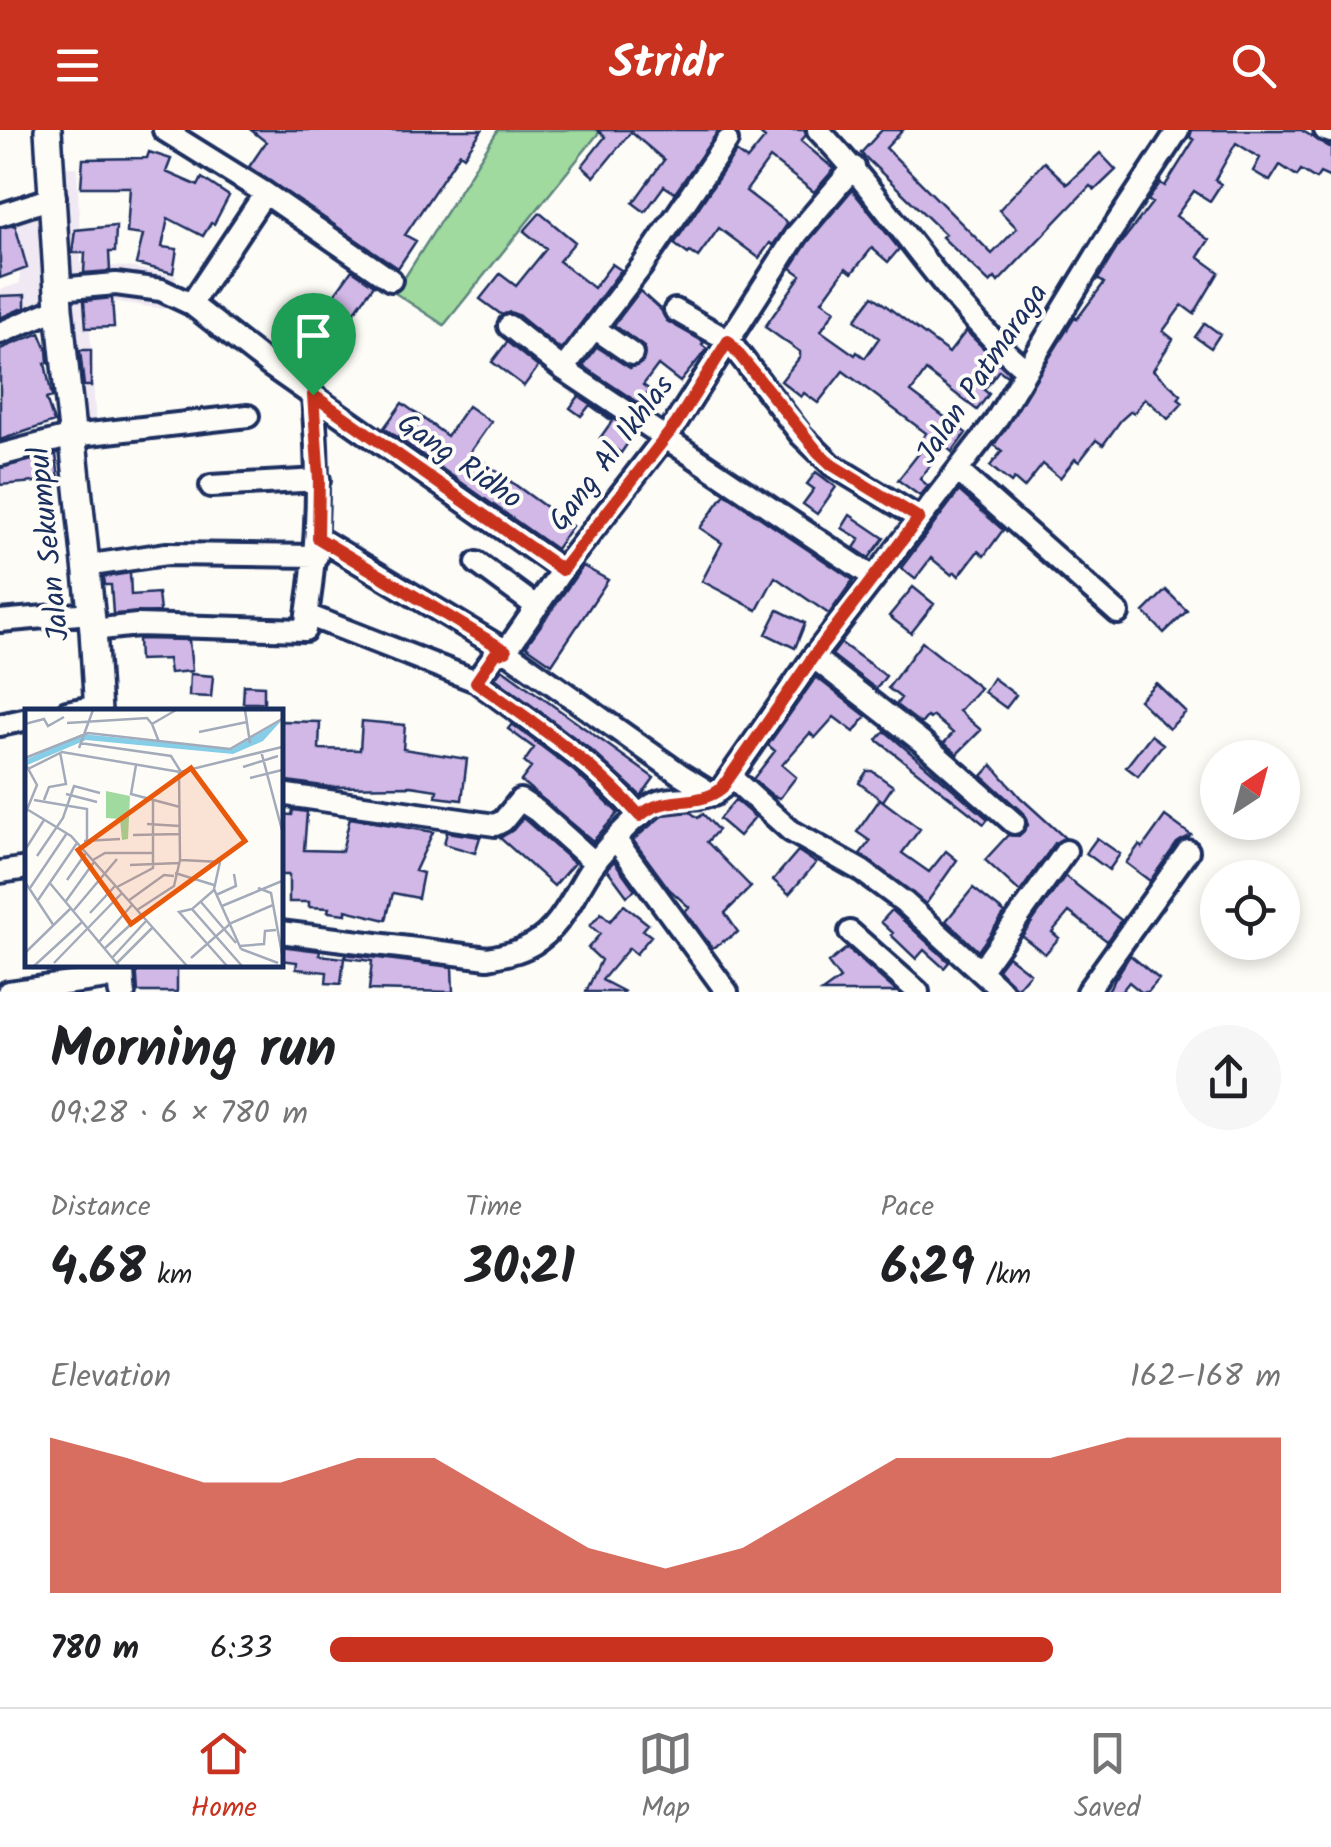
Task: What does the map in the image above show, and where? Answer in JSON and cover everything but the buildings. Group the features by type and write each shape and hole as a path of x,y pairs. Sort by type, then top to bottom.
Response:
{"main road":[{"name":"Jalan Sekumpul","path":"48,130 58,299 98,709"}],"street":[{"path":"164,130 265,193 391,280"},
{"path":"818,130 854,167 974,322 1026,370"},
{"name":"Jalan Patmaraga","path":"714,795 732,778 813,657 873,577 995,422 1178,130"},
{"path":"563,368 642,266 727,141"},
{"name":"Gang Al Ikhlas","path":"476,682 495,654 506,651 562,570 676,424 797,234 854,167"},
{"path":"191,304 265,193"},
{"path":"0,215 54,197"},
{"name":"Gang Ridho","path":"0,334 58,299 98,283 161,290 191,304 562,570"},
{"path":"675,310 728,341 832,465 919,518"},
{"path":"509,326 663,437 873,577"},
{"path":"594,328 632,354"},
{"path":"0,621 306,630 317,547 319,480 313,395"},
{"path":"0,455 72,436 248,416"},
{"path":"958,472 1118,613"},
{"path":"210,486 319,480"},
{"path":"85,566 166,554 317,547 506,651 714,795"},
{"path":"478,563 536,606"},
{"path":"307,615 476,682 569,749 611,784 640,816"},
{"path":"813,657 922,742 1014,823"},
{"path":"0,724 25,720"},
{"path":"665,802 680,774"},
{"path":"732,778 791,831 862,871 904,902 1004,992"},
{"path":"282,794 495,825 504,821 520,800 537,810 595,863"},
{"path":"282,932 488,958 511,953 536,942 560,918 595,863 655,804 714,795"},
{"path":"616,840 727,992"},
{"path":"981,970 1066,851"},
{"path":"1087,992 1188,851"},
{"path":"0,872 25,868"},
{"path":"850,932 918,992"},
{"path":"8,992 121,978"}],"shaded area":[{"path":"77,167 81,264 177,276 170,289 62,284 58,168"},
{"path":"49,204 53,305 0,325 0,290 20,283 18,217"},
{"path":"63,292 166,296 164,309 112,301 89,314 96,429 76,430"}],"green space":[{"path":"498,130 601,130 444,325 395,293"}],"route":[{"path":"728,341 801,435 832,465 919,518 813,657 732,778 708,798 655,804 640,816 611,784 569,749 476,682 495,654 506,651 318,538 319,480 313,395 562,570 676,424 728,341"}]}
